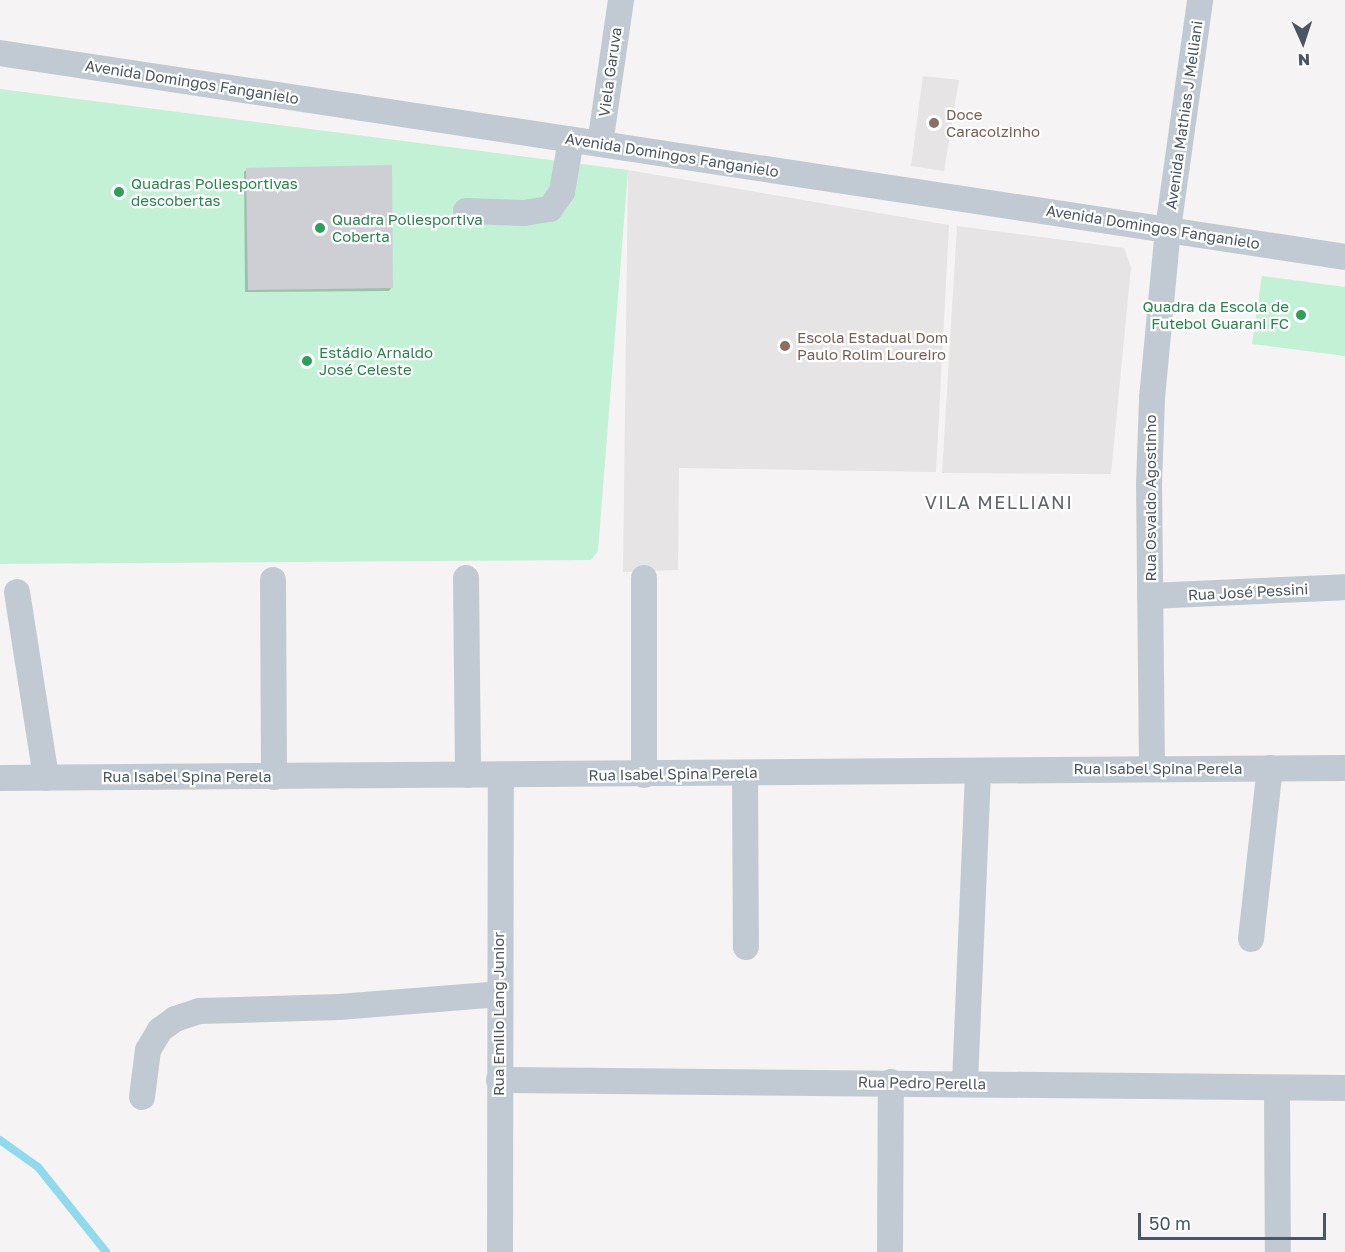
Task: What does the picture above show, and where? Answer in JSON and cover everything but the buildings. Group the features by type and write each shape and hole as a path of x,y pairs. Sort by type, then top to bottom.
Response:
{"street":[{"name":"Viela Garuva","path":"600,144 621,0"},
{"name":"Avenida Mathias J Melliani","path":"1168,229 1200,0"},
{"name":"Avenida Domingos Fanganielo","path":"0,53 1345,257"},
{"path":"466,211 524,213 550,209 562,192 571,140"},
{"name":"Rua Osvaldo Agostinho","path":"1152,768 1150,596 1152,398 1168,229"},
{"path":"466,578 468,775"},
{"path":"644,578 644,775"},
{"path":"273,580 274,777"},
{"name":"Rua José Pessini","path":"1150,596 1345,587"},
{"path":"16,592 46,778"},
{"path":"1251,939 1270,768"},
{"name":"Rua Isabel Spina Perela","path":"0,778 1345,768"},
{"path":"965,1083 968,942 978,771"},
{"path":"745,774 746,947"},
{"name":"Rua Emilio Lang Junior","path":"500,1252 501,776"},
{"path":"142,1097 148,1050 160,1030 175,1018 200,1011 339,1007 499,994"},
{"name":"Rua Pedro Perella","path":"499,1080 1345,1088"},
{"path":"890,1252 891,1082"},
{"path":"1277,1088 1278,1252"}],"shaded area":[{"name":"Doce Caracolzinho","path":"923,76 959,80 944,171 911,166"},
{"name":"Escola Estadual Dom Paulo Rolim Loureiro","path":"628,170 949,225 936,472 679,468 678,570 623,572"},
{"path":"957,226 1124,248 1131,267 1111,474 942,473"}],"green space":[{"name":"Estádio Arnaldo José Celeste","path":"0,89 628,170 598,551 591,560 0,564"},
{"name":"Quadra da Escola de Futebol Guarani FC","path":"1262,276 1345,287 1345,356 1252,344"}],"waterway":[{"path":"0,1140 38,1167 106,1252"}],"place":[{"name":"Doce Caracolzinho","path":"934,123"},
{"name":"Quadras Poliesportivas descobertas","path":"119,192"},
{"name":"Quadra Poliesportiva Coberta","path":"320,228"},
{"name":"Quadra da Escola de Futebol Guarani FC","path":"1301,315"},
{"name":"Escola Estadual Dom Paulo Rolim Loureiro","path":"785,346"},
{"name":"Estádio Arnaldo José Celeste","path":"307,361"}],"district":[{"name":"VILA MELLIANI","path":"999,502"}]}
